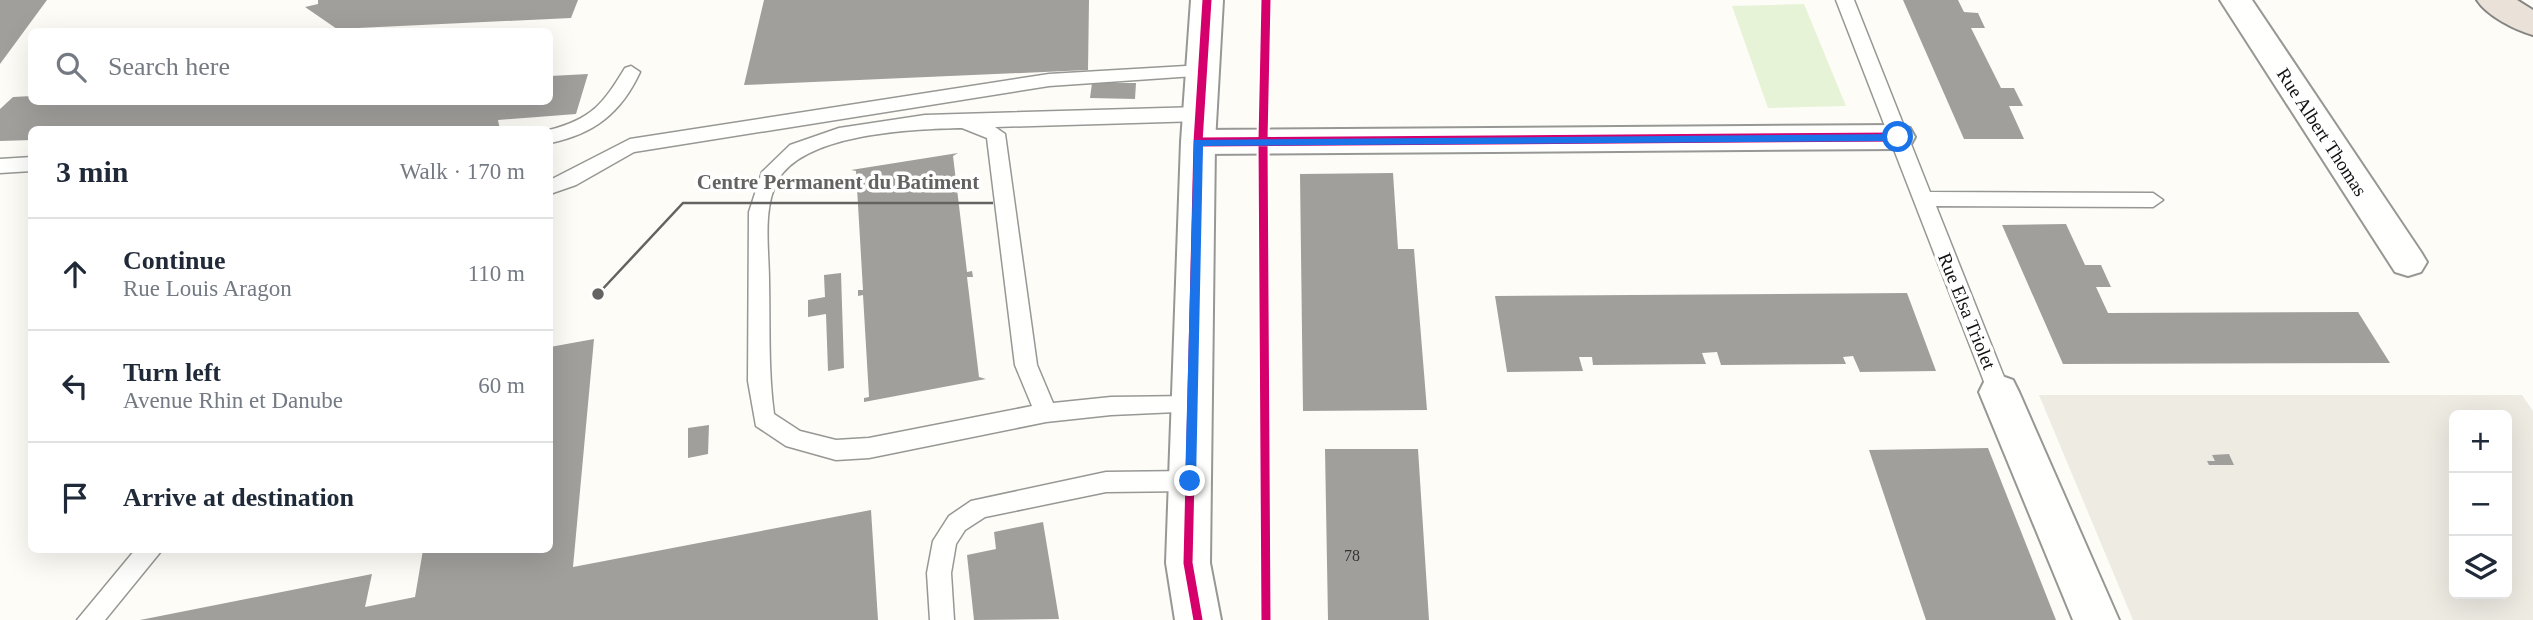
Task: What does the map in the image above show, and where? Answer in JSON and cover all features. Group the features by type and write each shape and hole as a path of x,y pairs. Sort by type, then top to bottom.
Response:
{"highway":[{"path":"2493,0 2533,23"},
{"path":"2514,0 2533,23"}],"street":[{"path":"1198,620 1188,563 1199,128 1207,0"},
{"name":"Rue Albert Thomas","path":"2236,0 2408,262"},
{"path":"1199,128 1898,137"},
{"name":"Rue Elsa Triolet","path":"1999,392 2096,620"}],"lane":[{"name":"Rue Elsa Triolet","path":"1845,0 1999,392"},
{"path":"553,186 569,180 630,146 642,143 1049,80 1203,71"},
{"path":"553,135 577,130 610,110 623,92 631,72"},
{"path":"1191,405 1111,406 1046,413 869,448 836,450 794,439 764,419 759,381 760,212 769,177 797,150 839,135 925,122 959,121 1199,128"},
{"path":"959,121 996,134 1026,365 1046,413"},
{"path":"0,166 28,164"},
{"path":"1923,199 2153,200"},
{"path":"942,620 939,573 945,541 957,523 979,508 1105,482 1190,481"},
{"path":"89,620 147,553"}],"green space":[{"path":"1804,4 1846,106 1768,108 1732,6"}],"shaded area":[{"path":"2039,395 2522,395 2533,411 2533,620 2133,620"}],"building":[{"path":"0,0 47,0 0,64"},
{"path":"318,0 578,0 571,18 358,28 336,28 305,7 318,4"},
{"path":"764,0 1089,0 1088,70 744,85"},
{"path":"1903,0 1958,0 1964,12 1978,13 1985,28 1971,28 2001,88 2014,88 2023,106 2009,106 2024,139 1964,139"},
{"path":"588,74 576,114 498,120 499,126 28,126 28,140 0,141 0,109 13,97 28,96 28,105 553,105 553,76"},
{"path":"1092,83 1136,83 1135,99 1090,98"},
{"path":"958,153 953,156 967,272 972,271 973,277 967,277 979,377 986,379 864,402 864,398 869,397 863,295 858,296 858,290 863,290 856,171 851,170"},
{"path":"1393,173 1398,249 1414,249 1427,410 1303,411 1300,174"},
{"path":"2066,224 2085,265 2101,265 2111,287 2096,287 2108,313 2358,312 2390,363 2063,364 2002,225"},
{"path":"841,273 844,368 828,371 826,314 808,317 808,300 825,297 824,275"},
{"path":"1907,293 1936,371 1860,372 1853,356 1843,357 1846,364 1721,365 1717,352 1702,353 1706,364 1593,365 1592,357 1579,357 1583,371 1507,372 1495,296"},
{"path":"594,339 573,567 871,510 878,620 140,620 372,574 365,607 415,597 422,553 553,553 553,346"},
{"path":"709,425 708,454 688,458 688,428"},
{"path":"1988,448 2056,620 1926,620 1869,450"},
{"path":"1325,449 1418,449 1429,620 1328,620"},
{"path":"2229,454 2234,465 2209,465 2207,461 2215,461 2212,455"},
{"path":"1043,522 1059,619 974,620 967,555 996,549 994,532"}],"cycle path":[{"path":"1198,620 1188,563 1198,142 1207,0"},
{"path":"1266,0 1263,140 1266,620"},
{"path":"1198,142 1898,137"}],"place":[{"name":"Centre Permanent du Batiment","path":"598,294"}],"route":[{"path":"1190,481 1198,142 1292,139 1898,137"}]}
